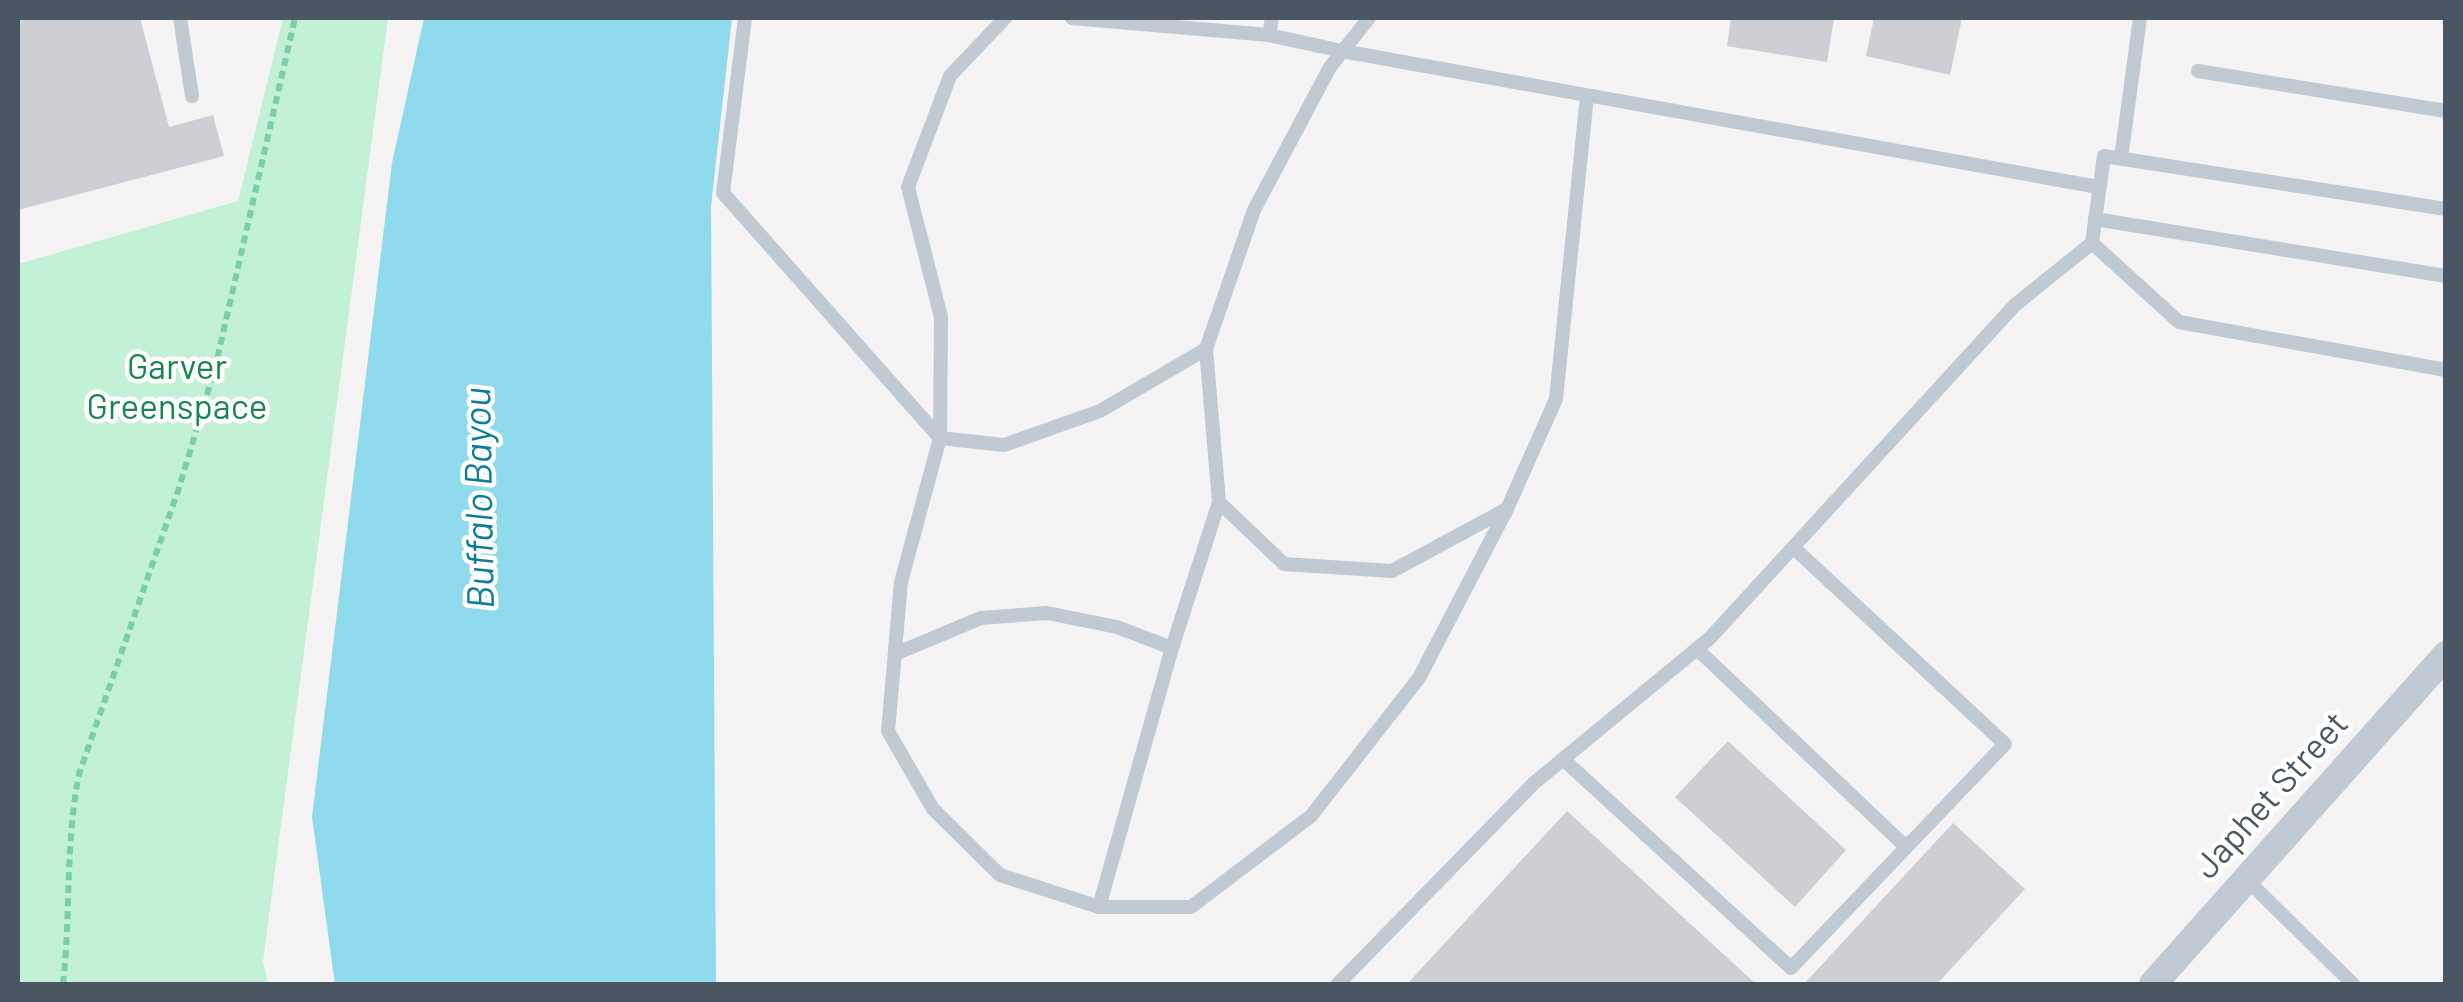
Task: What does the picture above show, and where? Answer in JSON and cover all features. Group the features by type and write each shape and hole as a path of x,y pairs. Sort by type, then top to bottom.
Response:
{"street":[{"name":"Japhet Street","path":"2152,984 2446,655"}],"lane":[{"path":"180,18 192,96"},
{"path":"745,18 723,193 940,438 1004,444 1100,412 1206,349"},
{"path":"1006,18 950,76 908,187 941,317 940,438 901,582 888,731 934,809 1000,875 1099,907 1192,907 1311,816 1418,678 1506,509 1556,399 1587,96"},
{"path":"1072,18 1269,35 2098,187"},
{"path":"1269,35 1272,18"},
{"path":"1099,907 1172,648 1219,502 1206,349 1254,210 1330,67 1369,18"},
{"path":"2121,158 2140,18"},
{"path":"2198,71 2446,111"},
{"path":"1338,984 1521,796 1710,638 2014,305 2092,243 2104,156 2446,208"},
{"path":"2095,218 2446,276"},
{"path":"2092,243 2179,322 2446,370"},
{"path":"1219,502 1284,564 1392,571 1506,509"},
{"path":"1563,759 1792,968 2005,744 1794,548"},
{"path":"895,654 981,618 1047,613 1117,627 1172,648"},
{"path":"1696,649 1906,847"},
{"path":"2246,879 2352,984"}],"path":[{"path":"63,984 69,934 68,849 79,774 179,488 215,368 295,18"}],"green space":[{"name":"Garver Greenspace","path":"283,18 388,18 263,961 268,984 18,984 18,264 238,201"}],"water":[{"name":"Buffalo Bayou","path":"424,18 732,18 711,206 716,984 335,984 312,817 392,163"}],"building":[{"path":"18,18 140,18 169,127 213,115 224,156 18,210"},
{"path":"1731,18 1834,18 1827,62 1727,46"},
{"path":"1874,18 1962,18 1950,75 1866,56"},
{"path":"1728,741 1846,850 1795,907 1675,797"},
{"path":"1567,811 1756,984 1407,984"},
{"path":"1953,823 2025,889 1937,984 1804,984"}]}
